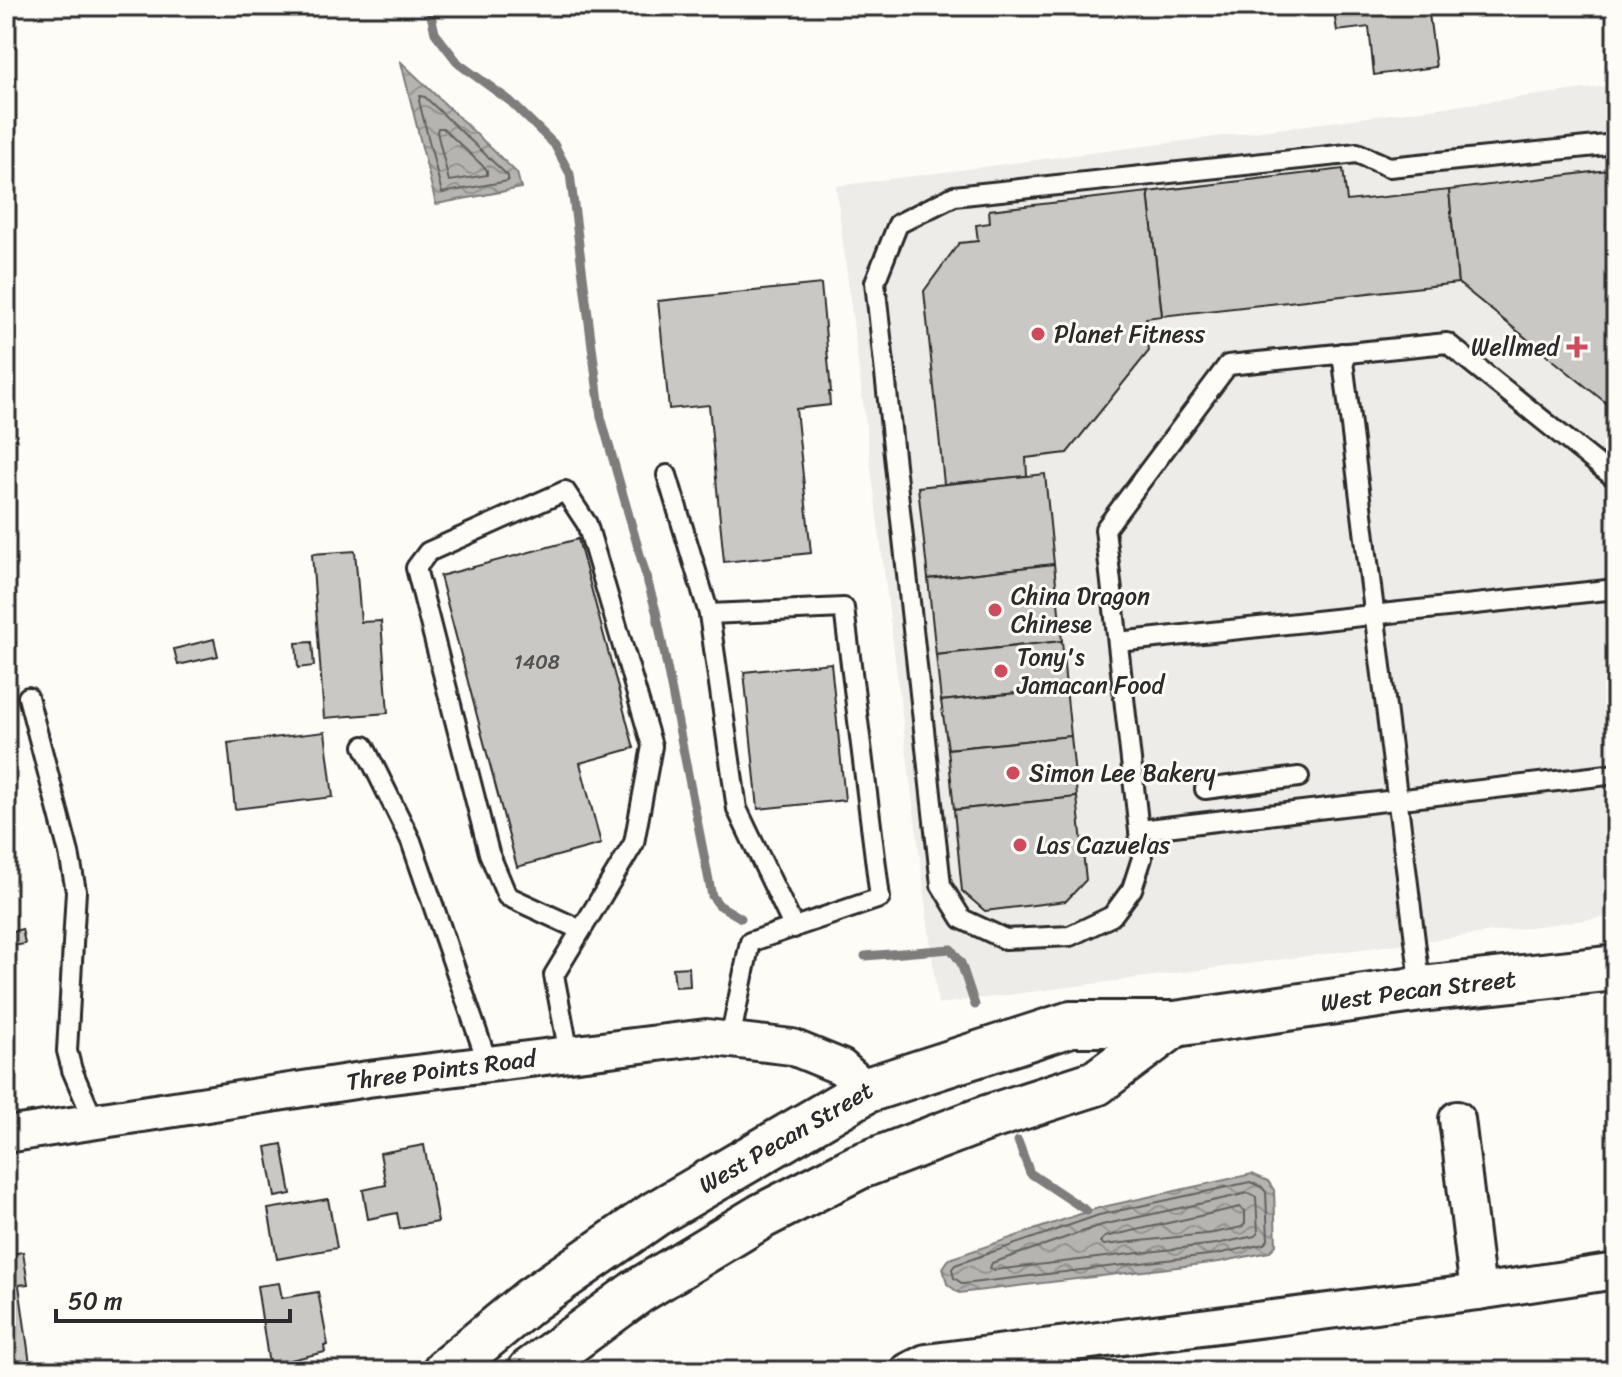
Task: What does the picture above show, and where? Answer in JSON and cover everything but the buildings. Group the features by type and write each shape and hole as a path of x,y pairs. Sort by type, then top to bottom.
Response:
{"main road":[{"name":"West Pecan Street","path":"445,1371 531,1300 655,1214 867,1090 1071,1024 1175,1024 1421,989 1616,968"},
{"name":"West Pecan Street","path":"536,1369 637,1292 762,1216 858,1167 987,1118 1096,1083 1175,1024"}],"street":[{"name":"Three Points Road","path":"6,1135 368,1079 706,1037 792,1047 841,1067 867,1090"},
{"path":"1457,1119 1478,1292"},
{"path":"908,1371 926,1362 1478,1292 1616,1271"}],"lane":[{"path":"1616,144 1389,167 1357,153 970,194 954,196 898,224 875,282 941,885 962,919 1005,939 1070,936 1112,916 1132,889 1142,858 1140,830 1105,529 1228,365 1447,343 1616,479"},
{"path":"1342,353 1421,989"},
{"path":"667,475 709,614 737,809 794,928"},
{"path":"569,1054 554,975 634,843 652,746 587,524 565,491 428,552 416,568 489,853 507,896 581,930"},
{"path":"1118,642 1616,589"},
{"path":"709,614 844,608 880,898 750,942 730,1040"},
{"path":"28,697 76,891 67,1051 94,1121"},
{"path":"364,746 411,841 488,1064"},
{"path":"1140,830 1616,774"},
{"path":"1205,789 1299,777"}],"shaded area":[{"path":"1616,85 1616,916 938,1004 836,186"}],"water":[{"path":"401,62 517,173 521,188 436,204"},
{"path":"1252,1174 1268,1181 1274,1190 1276,1245 1269,1252 1219,1262 959,1293 947,1284 943,1268 949,1259 1098,1208"}],"waterway":[{"path":"429,6 435,33 459,64 510,101 554,144 570,174 601,417 656,611 712,896 719,905 741,918"},
{"path":"865,956 951,949 961,963 975,1005"},
{"path":"1018,1141 1030,1173 1087,1211"}],"place":[{"name":"Planet Fitness","path":"1038,334"},
{"name":"Wellmed","path":"1577,347"},
{"name":"China Dragon Chinese","path":"995,610"},
{"name":"Tony's Jamacan Food","path":"1001,671"},
{"name":"Simon Lee Bakery","path":"1013,773"},
{"name":"Las Cazuelas","path":"1020,845"}]}
